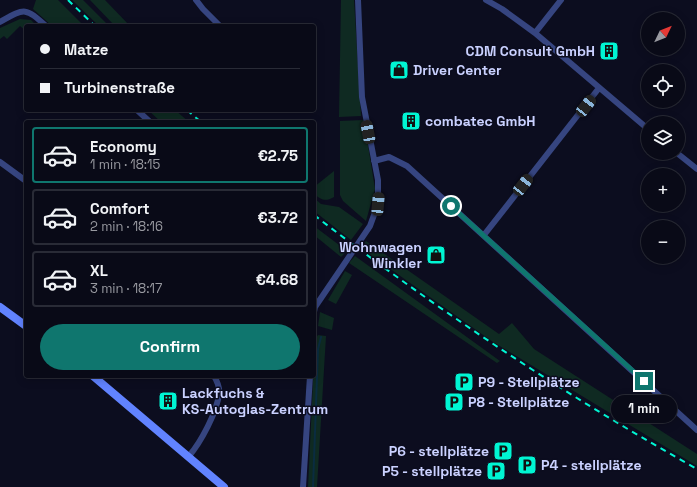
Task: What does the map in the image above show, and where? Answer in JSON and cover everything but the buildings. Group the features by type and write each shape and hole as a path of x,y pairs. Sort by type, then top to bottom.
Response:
{"main road":[{"path":"0,307 24,325"},
{"path":"95,378 224,487"}],"street":[{"path":"196,0 218,24"},
{"path":"316,306 370,226 378,204 379,190 362,98 358,0"},
{"path":"486,0 502,9 535,33 641,123"},
{"path":"535,33 561,0"},
{"path":"0,22 23,11 28,11 44,24"},
{"path":"484,235 599,88"},
{"path":"139,112 148,120"},
{"path":"374,160 389,157 401,162 484,235 697,430"},
{"path":"685,159 697,169"},
{"path":"0,162 24,180"},
{"path":"189,456 202,438 218,401 219,392 215,378"},
{"path":"303,487 310,378"}],"green space":[{"path":"36,0 58,0 82,24 50,24 33,9"},
{"path":"72,0 83,0 107,24 97,24"},
{"path":"90,0 105,0 128,24 113,24"},
{"path":"341,0 354,0 361,116 339,117"},
{"path":"20,19 31,20 35,24 24,24 24,29 20,26 7,39 4,36 0,39 0,28"},
{"path":"150,112 177,112 187,120 159,120"},
{"path":"364,120 375,189 366,221 343,201 340,195 340,121"},
{"path":"334,171 334,197 326,200 321,199 316,195 316,185"},
{"path":"316,200 321,204 339,207 363,224 351,240 316,213"},
{"path":"316,228 347,251 341,257 316,237"},
{"path":"366,241 499,334 512,323 534,349 697,454 697,466 493,342 361,248"},
{"path":"355,256 500,361 497,363 349,263"},
{"path":"345,271 352,275 336,304 328,300"},
{"path":"320,312 334,318 332,330 318,326"},
{"path":"318,335 326,336 317,487 308,487 313,378 316,378 316,338"}],"waterway":[{"path":"313,487 318,349 321,337"}],"railway":[{"path":"68,0 93,24"},
{"path":"189,112 199,120"},
{"path":"316,217 406,284 501,349 598,411 697,469"}],"place":[{"name":"CDM Consult GmbH","path":"609,51"},
{"name":"Driver Center","path":"399,70"},
{"name":"combatec GmbH","path":"411,121"},
{"name":"Wohnwagen Winkler","path":"436,255"},
{"name":"P9 - Stellplätze","path":"464,382"},
{"name":"Lackfuchs & KS-Autoglas-Zentrum","path":"168,401"},
{"name":"P8 - Stellplätze","path":"454,402"},
{"name":"P6 - stellplätze","path":"503,451"},
{"name":"P4 - stellplätze","path":"527,465"},
{"name":"P5 - stellplätze","path":"496,471"}],"route":[{"path":"451,206 644,381"}]}
